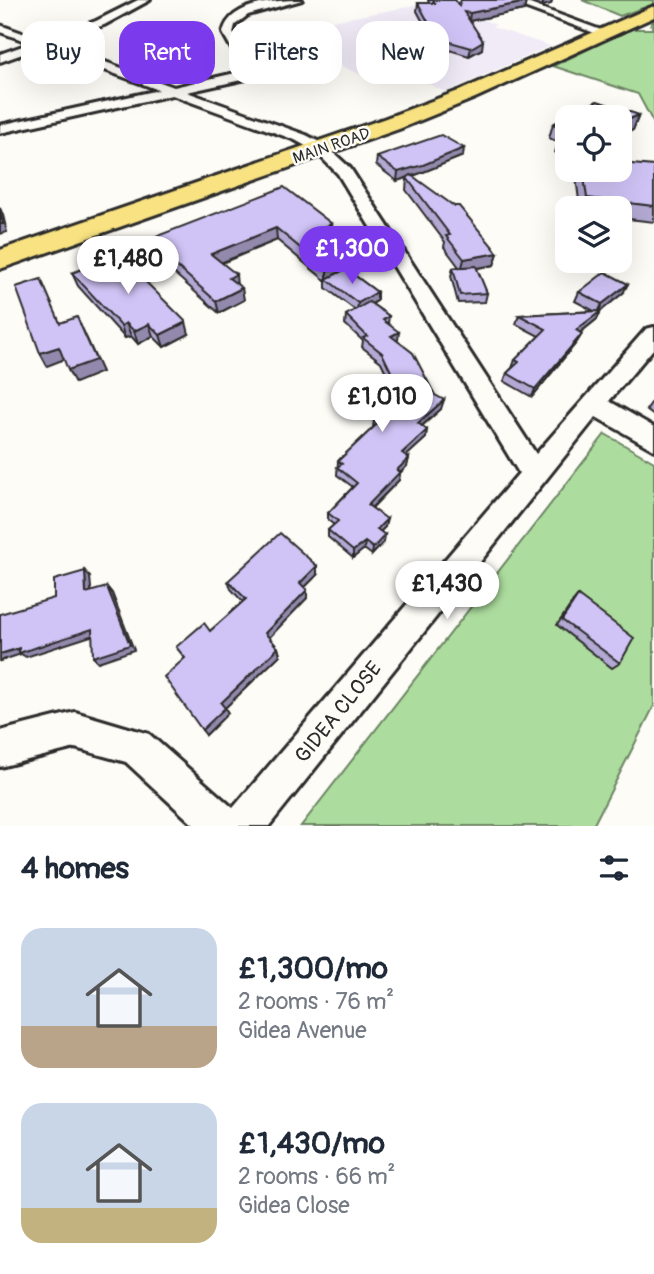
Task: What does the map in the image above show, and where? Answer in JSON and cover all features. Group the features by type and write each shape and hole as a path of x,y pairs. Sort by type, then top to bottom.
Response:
{"main road":[{"name":"MAIN ROAD","path":"0,261 306,141 468,94 654,11"}],"street":[{"path":"104,21 145,0"},
{"path":"230,21 246,12 297,0"},
{"path":"510,0 604,33"},
{"path":"0,28 21,36"},
{"path":"0,58 21,51"},
{"path":"105,68 306,141 344,172 534,474"},
{"path":"0,129 229,78"},
{"name":"GIDEA CLOSE","path":"244,826 593,403 654,334"},
{"path":"593,403 654,440"},
{"path":"0,750 75,730 136,747 224,826"}],"shaded area":[{"path":"446,0 488,0 454,7 496,25 492,27 550,46 446,92 428,84 449,84 449,21 356,21 356,73 342,66 342,21 332,21"}],"green space":[{"path":"582,0 654,0 654,4 620,16"},
{"path":"654,20 654,124 638,94 553,66 630,29 653,29 651,24"},
{"path":"605,434 654,462 654,706 593,826 301,826"}],"building":[{"path":"433,0 455,0 459,6 461,0 526,2 464,12 483,41 471,48 450,42 449,21 428,21 418,3 435,3"},
{"path":"597,101 609,105 589,105"},
{"path":"441,135 464,148 398,172 377,157"},
{"path":"632,164 654,166 654,206 632,203 632,196 587,196 585,182 632,182"},
{"path":"411,175 454,206 459,206 498,253 464,259 446,236 450,235 407,178"},
{"path":"284,187 332,224 326,226 335,233 329,235 353,257 327,270 276,228 211,254 236,274 229,278 242,288 216,301 147,240"},
{"path":"118,254 186,322 160,335 149,324 134,331 126,323 121,326 72,273"},
{"path":"476,266 487,293 460,295 453,268"},
{"path":"346,269 377,292 358,303 326,279"},
{"path":"604,273 628,284 602,304 579,292"},
{"path":"41,279 60,323 77,317 96,360 68,370 59,347 40,353 16,287"},
{"path":"369,302 389,316 383,320 399,332 391,336 413,353 435,395 444,400 418,423 427,430 402,453 409,458 397,470 400,472 368,505 387,519 377,529 385,535 373,548 365,542 353,551 328,530 338,521 328,513 357,483 337,467 342,464 338,461 378,423 374,420 392,404 385,399 399,388 382,353 363,338 367,336 346,315"},
{"path":"601,311 576,330 582,334 535,389 507,373 519,362 515,360 546,329 519,315"},
{"path":"280,533 317,566 300,583 307,590 265,633 278,648 221,703 225,708 202,730 164,677 185,658 176,647 204,623 210,631 246,599 228,581"},
{"path":"85,571 86,593 107,587 130,645 93,657 92,629 19,653 19,648 0,654 0,614 54,598 54,580"},
{"path":"578,596 634,638 620,663 562,620"}]}
